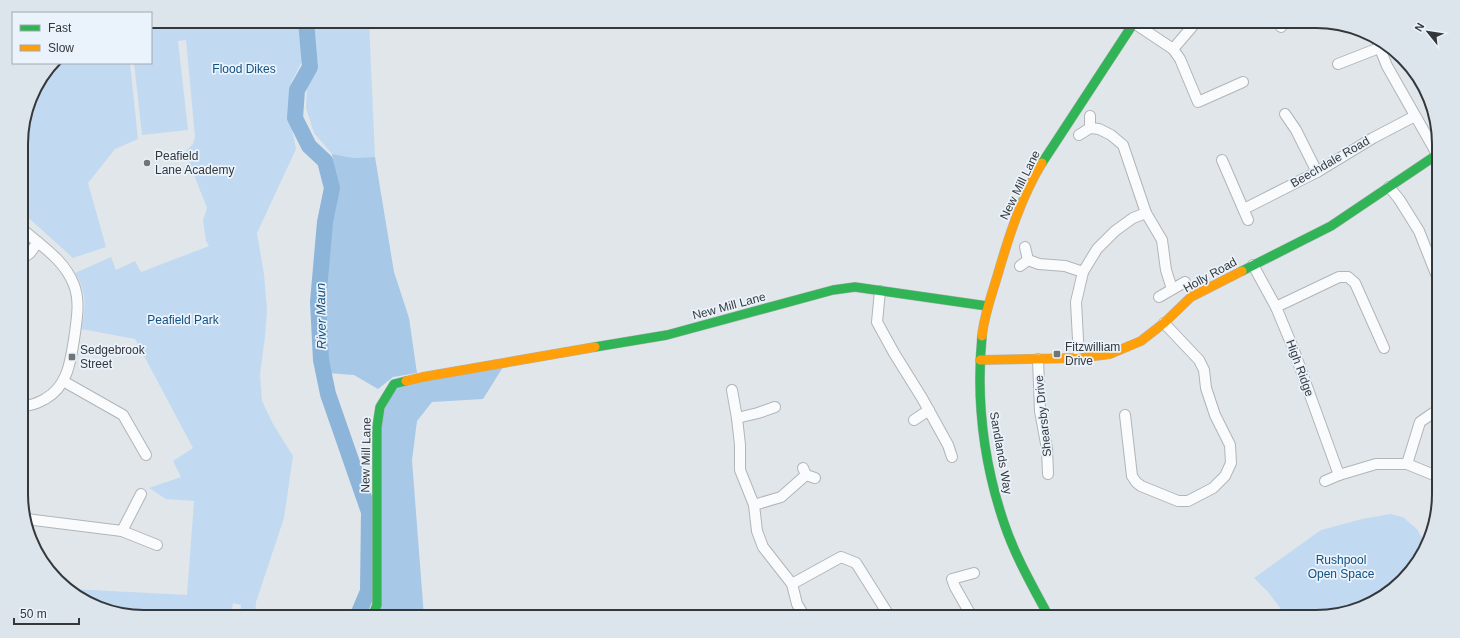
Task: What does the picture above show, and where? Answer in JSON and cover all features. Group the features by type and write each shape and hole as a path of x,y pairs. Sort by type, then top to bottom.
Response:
{"street":[{"name":"New Mill Lane","path":"375,610 377,605 377,427 380,407 394,384 423,377 667,335 833,290 855,287 987,306 1008,239 1036,175 1056,141 1130,28"},
{"path":"1143,28 1173,49 1180,59 1198,102 1243,82"},
{"path":"1173,49 1191,28"},
{"path":"1338,64 1377,46"},
{"path":"1379,47 1387,66 1432,145"},
{"path":"1285,114 1296,130 1316,172"},
{"path":"1090,116 1090,128"},
{"name":"Beechdale Road","path":"1244,209 1316,172 1373,138 1415,116"},
{"path":"1079,136 1090,128 1099,129 1111,135 1124,145 1146,213 1162,240 1166,270 1172,289"},
{"name":"Holly Road","path":"980,360 1079,358 1110,354 1141,341 1164,323 1192,296 1331,226 1432,157"},
{"path":"1222,160 1248,220"},
{"path":"1389,187 1399,199 1419,230 1432,264"},
{"path":"1079,358 1076,302 1083,272 1098,249 1115,231 1133,218 1146,213"},
{"path":"28,233 60,260 74,284 78,298 78,310 72,349 68,370 63,381 57,391 47,398 37,404 28,405"},
{"path":"28,254 38,242"},
{"path":"1025,247 1024,263 1065,266 1083,272"},
{"name":"High Ridge","path":"1253,265 1276,307 1293,348 1339,475"},
{"path":"1276,307 1339,277 1348,277 1355,284 1384,348"},
{"path":"1159,297 1185,282"},
{"path":"880,291 877,322 929,410 948,445 952,458"},
{"name":"Sandlands Way","path":"987,306 984,319 980,360 982,423 991,477 1004,524 1024,570 1045,610"},
{"path":"1125,415 1132,476 1140,486 1178,501 1188,501 1213,488 1225,476 1230,463 1230,445 1215,415 1206,388 1204,370 1199,360 1164,323"},
{"name":"Shearsby Drive","path":"1038,359 1040,411 1047,449 1048,474"},
{"path":"63,381 124,415 146,455"},
{"path":"732,390 740,445 740,470 754,505 757,530 764,547 792,584 797,604 801,610"},
{"path":"737,418 775,407"},
{"path":"914,420 929,410"},
{"path":"1407,464 1420,422 1432,414"},
{"path":"1325,481 1339,475 1376,464 1407,464 1432,474"},
{"path":"754,505 781,497 808,474"},
{"path":"122,530 141,494"},
{"path":"31,520 122,530 157,545"},
{"path":"792,584 841,558 856,563 886,610"},
{"path":"968,610 955,587 952,578 974,573"}],"green space":[{"path":"152,28 299,28 302,61 291,83 290,119 296,149 257,233 264,274 267,310 260,374 262,401 273,424 293,456 284,518 256,602 255,610 241,610 241,605 233,603 232,610 137,610 107,604 79,589 187,595 194,501 166,499 149,488 181,477 173,461 193,448 135,339 81,329 84,314 84,300 82,287 75,273 111,257 116,270 135,261 141,272 209,246 206,241 203,220 207,208 185,152 193,144 195,137 186,40 178,41 188,130 142,135 134,64 152,64"},
{"path":"315,28 369,28 375,157 354,158 332,154 314,133 306,108 307,85 318,68"},
{"path":"60,64 130,64 138,139 115,149 88,183 106,247 73,258 28,217 28,137 34,107 44,86"},
{"name":"Rushpool Open Space","path":"1390,514 1403,517 1417,529 1423,539 1412,558 1403,570 1392,581 1367,598 1338,608 1323,610 1282,610 1268,592 1254,578 1321,530 1362,519"}],"shaded area":[{"path":"332,154 354,158 375,157 394,272 409,318 417,373 393,377 378,389 354,375 328,373 325,306 329,231 336,187"},
{"path":"503,367 483,399 432,402 417,421 412,460 423,610 379,610 380,419 393,391 406,384"}],"waterway":[{"name":"River Maun","path":"307,28 310,67 297,90 295,118 309,146 325,161 332,188 325,222 318,302 321,360 328,394 369,512 368,591 360,610"}],"traffic: fast":[{"path":"1042,163 1130,28"},
{"path":"1242,271 1331,226 1432,158"},
{"path":"595,347 667,335 833,290 855,287 987,306"},
{"path":"982,336 980,360 981,407 983,431 991,478 1004,523 1013,547 1045,610"},
{"path":"375,610 377,605 377,427 380,407 394,384 406,381"}],"traffic: slow":[{"path":"982,336 988,306 1021,204 1042,163"},
{"path":"980,360 1079,358 1110,354 1141,341 1164,323 1191,297 1242,271"},
{"path":"406,381 595,347"}],"place":[{"name":"Peafield Lane Academy","path":"147,163"},
{"name":"Fitzwilliam Drive","path":"1057,354"},
{"name":"Sedgebrook Street","path":"72,357"}],"park label":[{"name":"Flood Dikes","path":"244,69"},
{"name":"Peafield Park","path":"183,320"}]}
